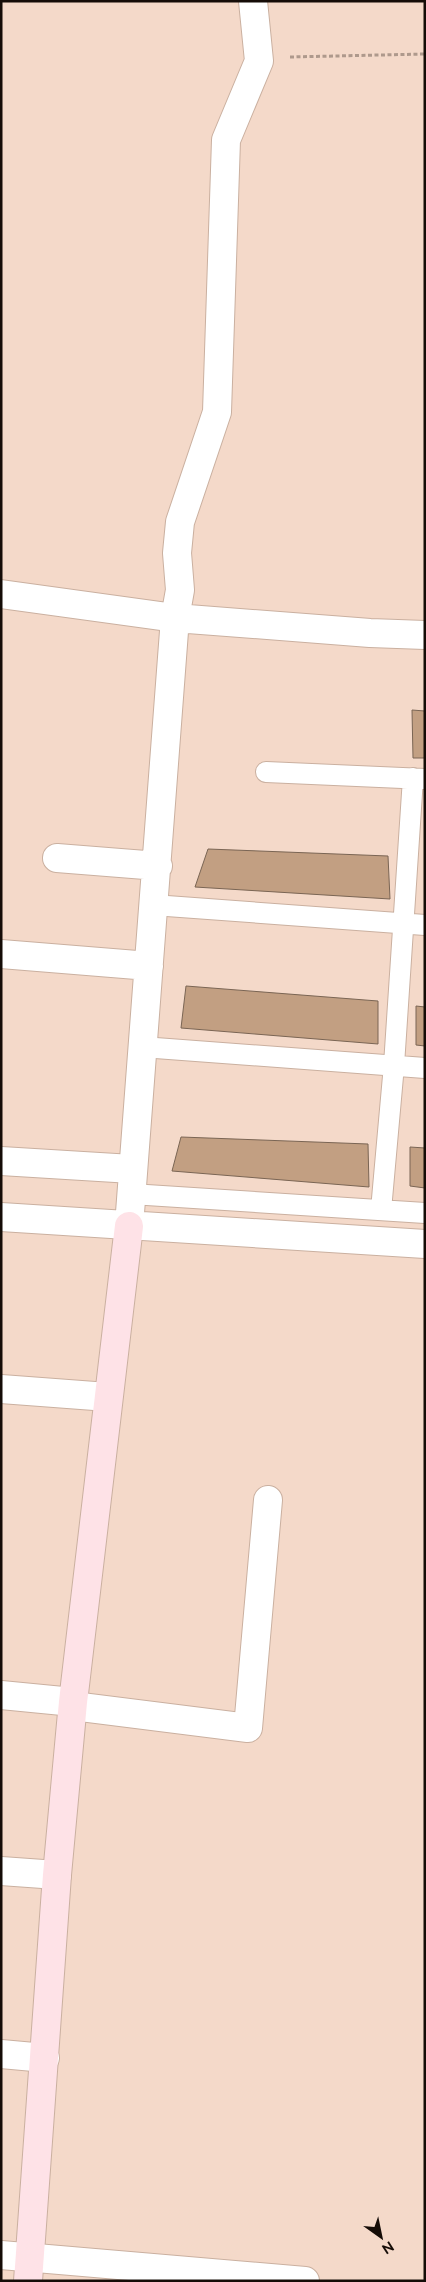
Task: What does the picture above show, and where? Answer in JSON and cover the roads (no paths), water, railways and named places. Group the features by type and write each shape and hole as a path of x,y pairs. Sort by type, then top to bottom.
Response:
{"street":[{"path":"29,2269 57,1875 73,1704 129,1226 153,905 158,866 175,618 180,590 177,553 180,522 217,412 226,140 259,61 253,1"},
{"path":"1,594 175,618 370,633 425,635"},
{"path":"58,858 158,866"},
{"path":"1,954 149,966"},
{"path":"1,1161 132,1182"},
{"path":"1,1217 425,1244"},
{"path":"1,1389 108,1398"},
{"path":"1,1695 248,1728 268,1500"},
{"path":"1,1871 57,1875"},
{"path":"1,2054 45,2058"},
{"path":"1,2256 29,2269 305,2281"}],"lane":[{"path":"266,772 419,779 404,923 381,1210"},
{"path":"153,905 425,925"},
{"path":"142,1047 425,1068"},
{"path":"132,1182 381,1210 425,1213"}]}
